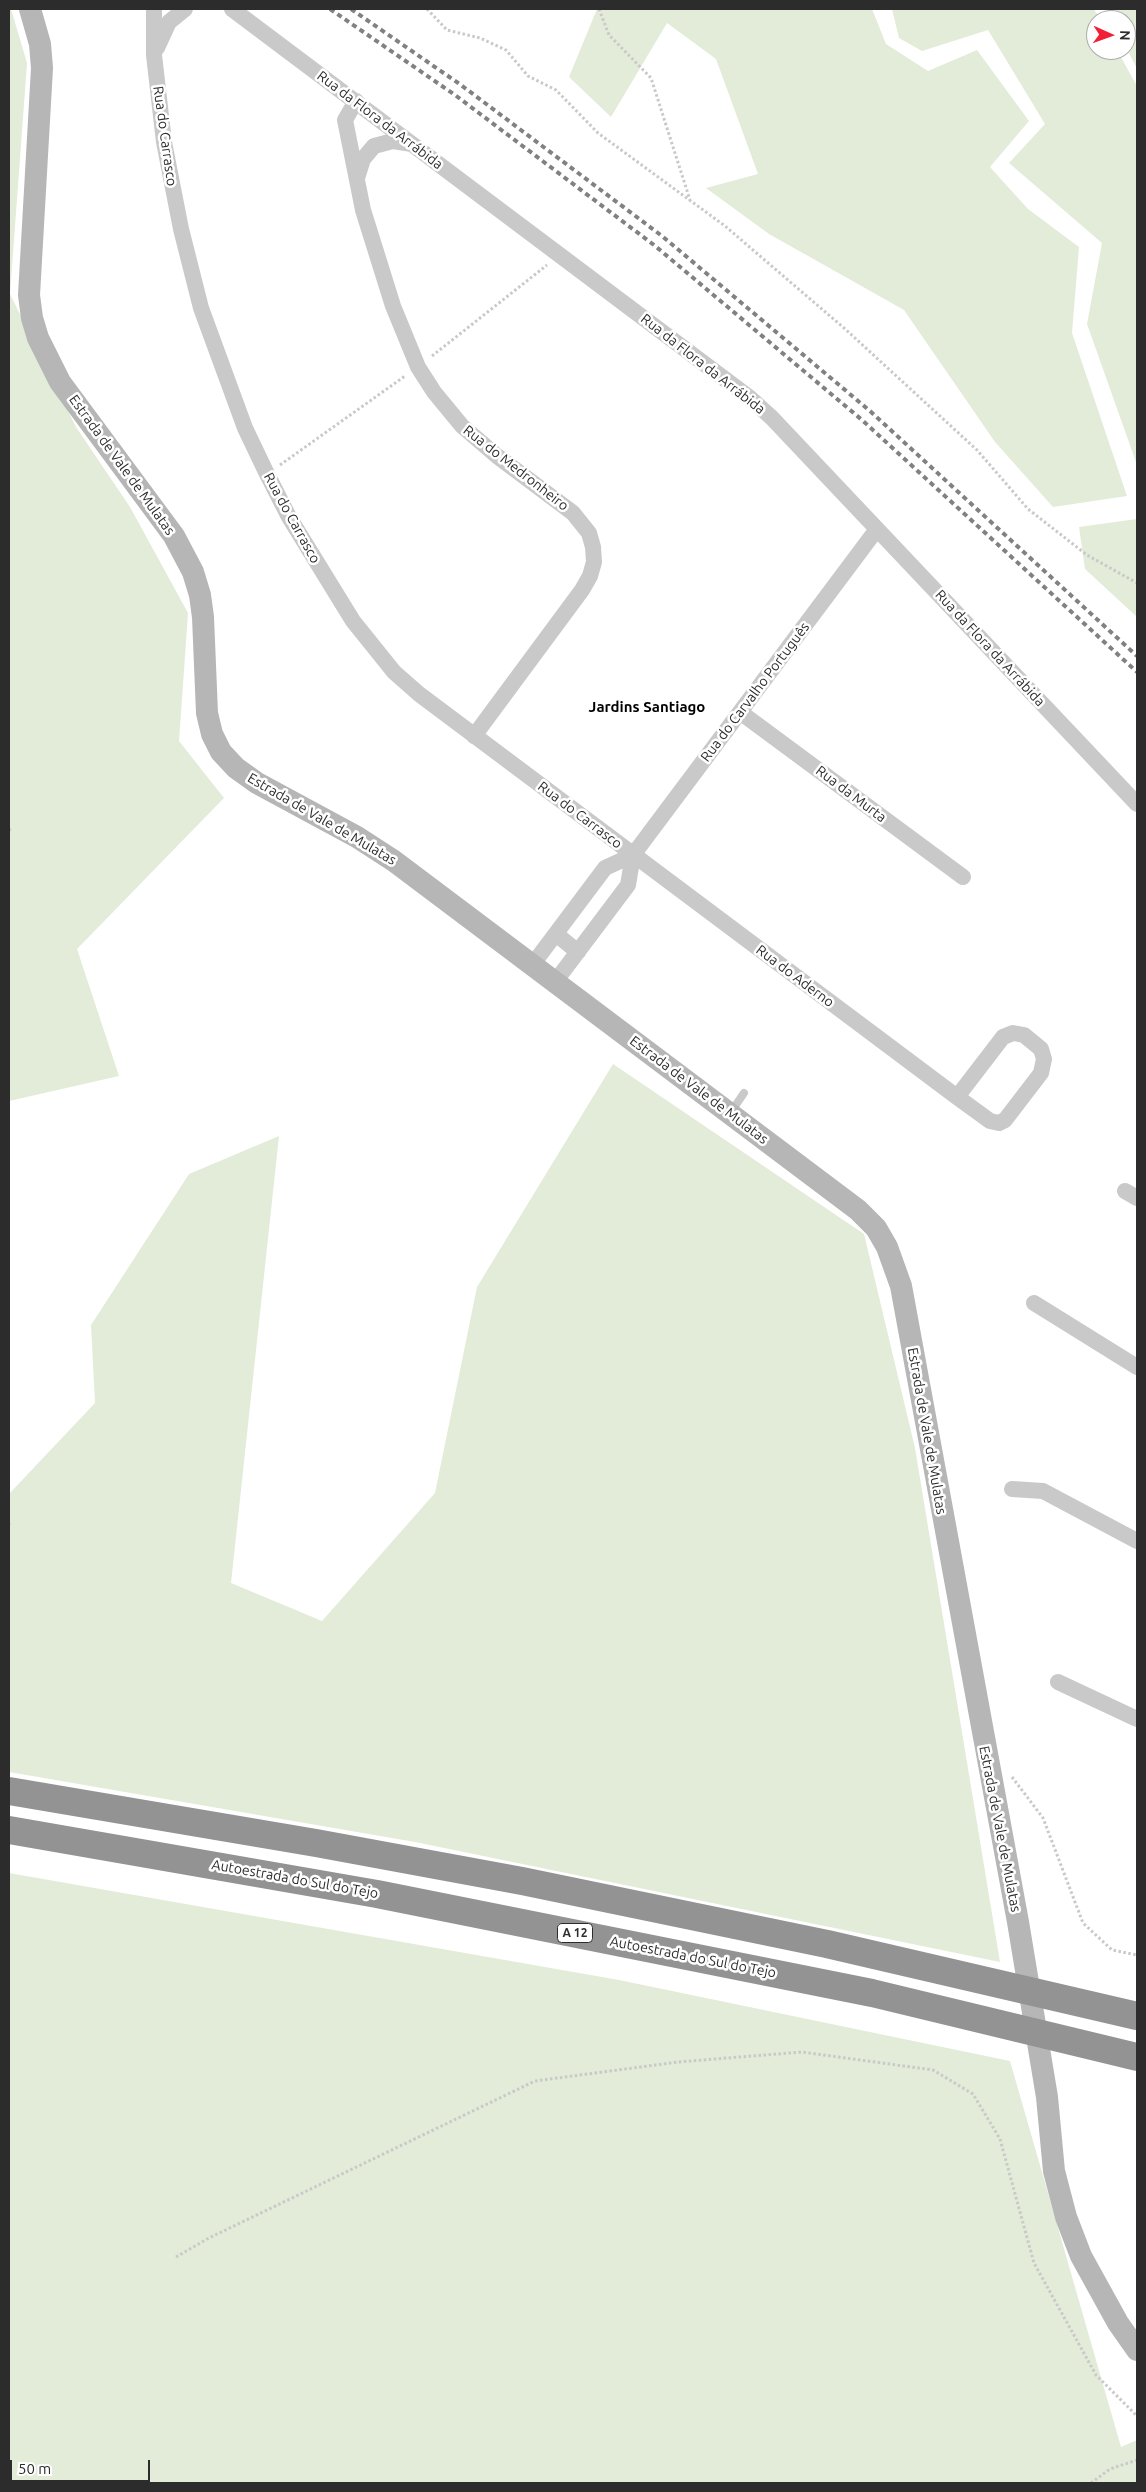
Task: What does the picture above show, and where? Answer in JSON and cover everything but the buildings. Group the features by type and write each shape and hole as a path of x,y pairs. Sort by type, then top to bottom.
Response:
{"highway":[{"path":"9,1791 316,1843 559,1889 827,1944 1137,2016"},
{"name":"Autoestrada do Sul do Tejo","path":"9,1830 377,1894 862,1991 1137,2057"}],"street":[{"name":"Estrada de Vale de Mulatas","path":"30,9 40,44 42,68 30,295 32,318 38,338 60,382 174,536 193,572 203,617 207,713 212,734 221,752 236,768 257,783 357,837 394,860 858,1210 876,1228 896,1267 1018,1922 1047,2097 1054,2171 1066,2217 1098,2290 1137,2350"},
{"name":"Rua do Carrasco","path":"154,9 154,55 164,142 190,271 216,352 245,428 266,472 311,555 353,621 394,672 419,694 633,855"},
{"path":"154,55 169,22 185,9"},
{"name":"Rua da Flora da Arrábida","path":"233,10 750,398 772,418 1137,804"},
{"name":"Rua do Medronheiro","path":"356,101 345,120 356,180 382,274 400,326 418,367 434,392 462,426 497,456 573,513 590,533 593,547 594,562 590,576 582,590 474,736"},
{"path":"356,180 364,159 374,146 393,142 413,144"},
{"name":"Rua do Carvalho Português","path":"556,982 628,885 633,855 877,529"},
{"name":"Rua da Murta","path":"740,712 963,877"},
{"name":"Rua do Carvalho Português","path":"533,964 606,868 633,855"},
{"name":"Rua do Aderno","path":"633,855 957,1097 996,1124 1003,1122 1042,1070 1044,1059 1041,1049 1024,1035 1013,1033 1003,1036 957,1097"},
{"path":"556,934 578,952"},
{"path":"1034,1303 1137,1367"},
{"path":"1012,1489 1043,1491 1137,1541"},
{"path":"1058,1682 1137,1719"}],"lane":[{"path":"730,1114 744,1093"}],"path":[{"path":"427,9 447,30 480,38 506,50 528,76 556,90 598,133 725,226 844,328 977,450 1028,509 1087,555 1137,583"},
{"path":"599,9 609,35 651,78 690,201"},
{"path":"266,472 289,460 418,367 560,254"},
{"path":"985,1751 1014,1779 1043,1818 1083,1923 1112,1950 1137,1955"},
{"path":"176,2257 209,2238 535,2081 678,2062 802,2052 932,2070 973,2094 1000,2139 1034,2263 1096,2375 1137,2416"},
{"path":"1091,2483 1110,2469 1137,2460"}],"green space":[{"path":"9,9 11,9 27,63 10,294 76,427 130,507 188,613 179,741 224,798 77,949 119,1076 9,1101"},
{"path":"597,9 872,9 886,44 928,71 977,50 1029,121 990,167 1028,209 1079,247 1072,333 1127,496 1053,507 995,442 904,310 769,234 706,188 758,174 716,59 667,23 611,117 569,77"},
{"path":"892,9 1094,9 1086,10 1086,60 1123,60 1137,86 1137,465 1087,324 1102,243 1009,163 1045,124 988,30 922,51 899,38"},
{"path":"1137,9 1137,69 1132,60 1136,60 1136,10 1107,10"},
{"path":"1137,519 1137,617 1085,569 1079,527"},
{"path":"613,1064 864,1234 915,1448 1000,1962 415,1842 9,1772 9,1494 95,1403 91,1325 189,1174 279,1136 231,1583 322,1621 435,1493 477,1287"},
{"path":"9,1873 619,1980 1010,2061 1121,2447 1137,2440 1137,2483 9,2483"}],"railway":[{"path":"330,9 455,95 654,245 862,420 1137,672"},
{"path":"351,9 461,85 662,236 870,411 1137,656"}],"district":[{"name":"Jardins Santiago","path":"647,707"}]}
